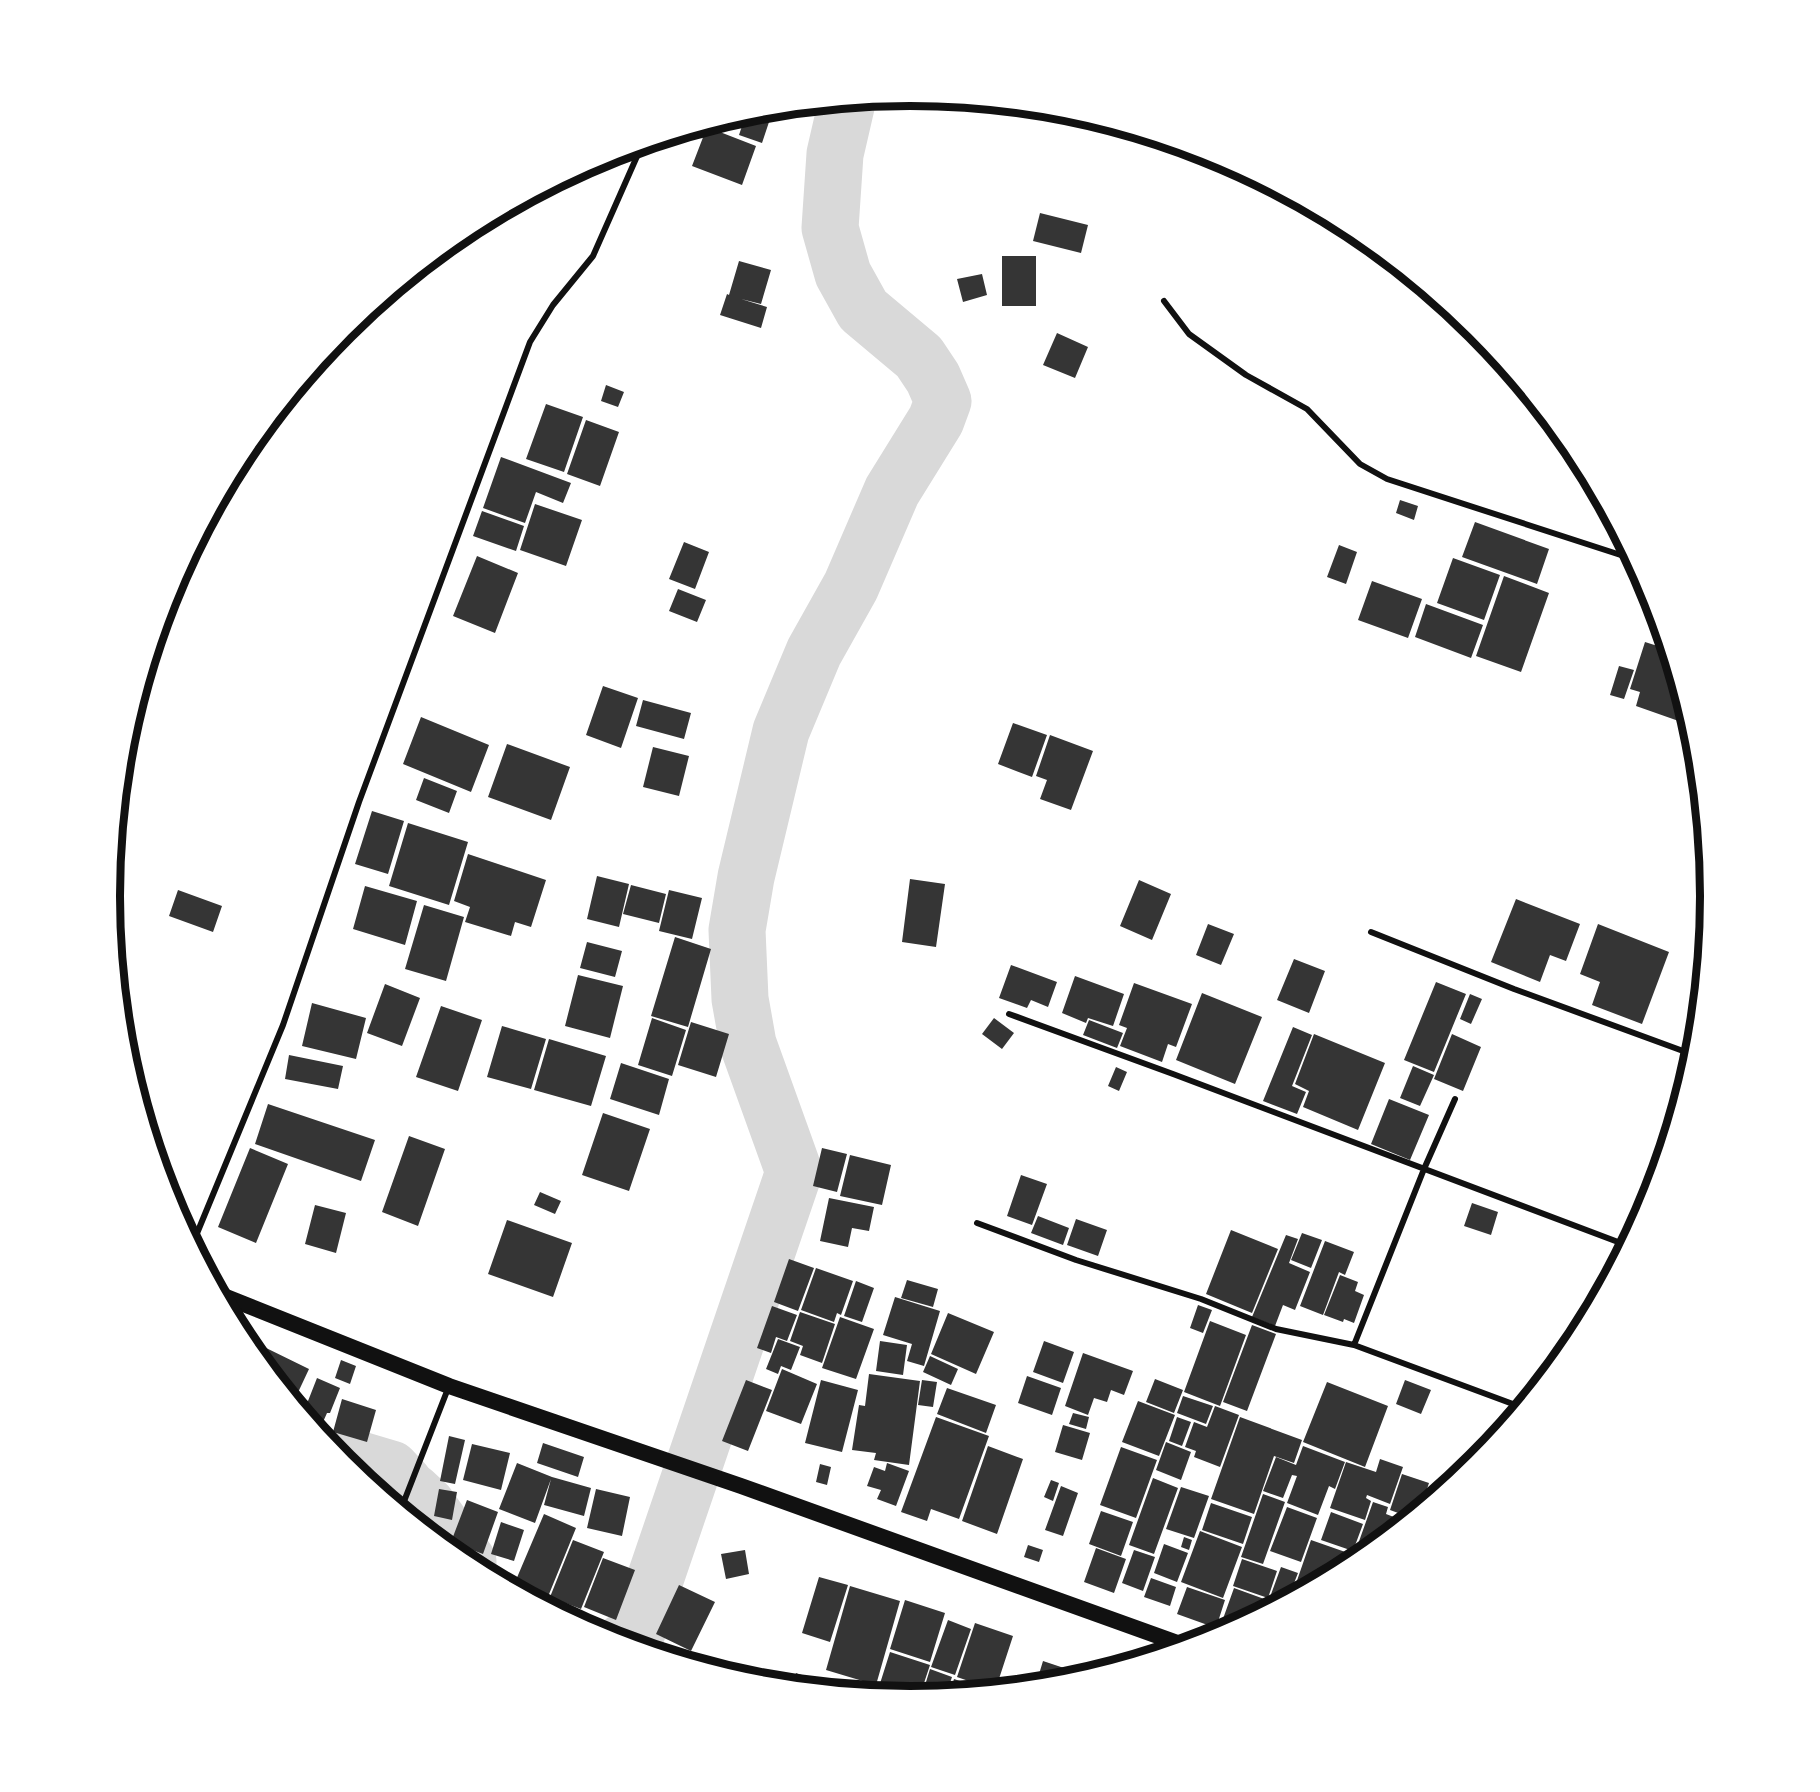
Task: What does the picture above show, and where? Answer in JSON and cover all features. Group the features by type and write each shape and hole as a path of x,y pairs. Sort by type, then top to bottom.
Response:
{"highway":[{"path":"231,1299 448,1386 648,1453 1172,1641"}],"street":[{"path":"197,1234 283,1025 359,802 530,342 553,305 593,256 637,155"},
{"path":"1164,301 1189,334 1246,375 1307,409 1360,464 1387,479 1622,555"},
{"path":"1371,932 1514,989 1684,1051"},
{"path":"1009,1014 1619,1242"},
{"path":"1353,1345 1424,1169 1455,1099"},
{"path":"977,1223 1076,1260 1201,1299 1276,1329 1353,1345 1514,1404"},
{"path":"404,1502 448,1386"}],"building":[{"path":"770,120 762,143 739,135 742,125"},
{"path":"717,131 756,146 742,185 692,166 705,133"},
{"path":"1040,213 1088,225 1081,253 1033,241"},
{"path":"1002,256 1036,256 1036,306 1002,306"},
{"path":"739,261 771,270 761,304 741,299 767,307 761,328 720,315 727,294 729,295"},
{"path":"982,274 987,295 963,302 957,279"},
{"path":"1057,333 1088,347 1075,378 1043,365"},
{"path":"606,385 624,392 618,407 601,401"},
{"path":"546,404 583,417 564,472 526,459"},
{"path":"586,420 619,432 600,486 567,474"},
{"path":"501,457 571,483 563,503 536,492 525,523 483,508"},
{"path":"1400,500 1418,506 1414,520 1396,513"},
{"path":"535,504 582,520 566,566 520,550"},
{"path":"482,511 524,526 516,551 473,536"},
{"path":"1475,522 1549,549 1537,584 1462,557"},
{"path":"684,542 709,552 695,589 669,579"},
{"path":"1339,545 1357,552 1346,584 1327,577"},
{"path":"477,556 518,573 495,633 453,616"},
{"path":"1453,558 1500,575 1484,620 1437,603"},
{"path":"1504,576 1549,593 1521,672 1476,656"},
{"path":"1372,581 1422,599 1408,638 1358,620"},
{"path":"678,589 706,600 697,622 669,611"},
{"path":"1426,604 1483,625 1471,658 1415,637"},
{"path":"1645,642 1659,647 1679,721 1636,706 1640,692 1630,689"},
{"path":"1619,666 1634,670 1624,699 1610,695"},
{"path":"603,686 638,698 621,748 586,735"},
{"path":"643,700 691,713 684,739 636,726"},
{"path":"421,717 489,745 471,792 403,764"},
{"path":"1013,723 1047,735 1032,777 998,764"},
{"path":"1050,735 1093,751 1071,810 1040,799 1047,780 1036,776"},
{"path":"507,744 570,767 551,820 488,797"},
{"path":"653,747 689,756 679,796 643,787"},
{"path":"424,778 457,791 449,813 416,800"},
{"path":"372,811 404,821 388,874 355,864"},
{"path":"408,823 468,842 449,905 389,886"},
{"path":"468,854 546,880 531,927 515,922 511,936 465,922 470,907 454,901"},
{"path":"597,876 629,884 619,927 587,919"},
{"path":"910,879 945,884 936,947 902,942"},
{"path":"1139,880 1171,894 1152,940 1120,926"},
{"path":"631,885 666,894 659,923 623,914"},
{"path":"365,886 417,901 405,945 353,929"},
{"path":"178,890 222,906 213,932 169,916"},
{"path":"669,890 702,898 692,939 659,931"},
{"path":"1516,899 1580,924 1566,961 1550,955 1540,982 1491,962"},
{"path":"424,905 464,917 446,981 405,969"},
{"path":"1208,924 1234,934 1221,965 1196,955"},
{"path":"1598,924 1669,952 1642,1024 1592,1005 1600,982 1580,974"},
{"path":"675,937 711,949 688,1027 651,1016"},
{"path":"587,942 622,951 615,977 580,968"},
{"path":"1294,959 1325,971 1309,1013 1277,1000"},
{"path":"1011,965 1057,982 1048,1007 1031,1000 1027,1008 999,998"},
{"path":"578,975 623,986 610,1038 565,1026"},
{"path":"1075,976 1124,994 1113,1026 1088,1018 1086,1023 1062,1013"},
{"path":"1436,982 1466,994 1434,1072 1404,1060"},
{"path":"1134,983 1192,1004 1176,1047 1168,1044 1162,1062 1120,1046 1127,1028 1119,1025"},
{"path":"385,984 420,998 402,1046 367,1033"},
{"path":"1202,993 1262,1017 1235,1084 1176,1060"},
{"path":"1470,994 1482,999 1471,1024 1460,1019"},
{"path":"312,1003 366,1018 356,1059 302,1046"},
{"path":"441,1006 482,1020 458,1091 416,1077"},
{"path":"652,1018 686,1030 672,1076 638,1065"},
{"path":"994,1018 1014,1033 1002,1049 982,1034"},
{"path":"1089,1020 1123,1033 1117,1048 1083,1035"},
{"path":"691,1022 729,1034 716,1077 678,1065"},
{"path":"502,1026 546,1039 531,1089 487,1077"},
{"path":"1293,1027 1312,1035 1292,1086 1306,1092 1297,1114 1263,1101"},
{"path":"1314,1034 1385,1063 1358,1130 1303,1107 1309,1091 1295,1084"},
{"path":"1452,1034 1481,1047 1463,1091 1434,1079"},
{"path":"549,1039 606,1056 591,1106 534,1090"},
{"path":"289,1055 343,1066 338,1089 285,1079"},
{"path":"621,1063 669,1079 659,1115 610,1099"},
{"path":"1413,1066 1434,1075 1420,1106 1400,1098"},
{"path":"1116,1067 1127,1072 1119,1091 1108,1086"},
{"path":"1389,1099 1429,1115 1410,1160 1371,1144"},
{"path":"268,1104 375,1140 361,1181 255,1144"},
{"path":"603,1113 650,1129 629,1191 582,1175"},
{"path":"409,1136 445,1149 418,1226 382,1212"},
{"path":"250,1148 288,1164 256,1243 218,1227"},
{"path":"822,1148 847,1154 837,1192 813,1186"},
{"path":"850,1155 891,1165 882,1205 840,1196"},
{"path":"1021,1175 1047,1184 1032,1225 1007,1216"},
{"path":"540,1192 561,1201 555,1214 534,1205"},
{"path":"829,1198 874,1207 869,1231 852,1228 848,1247 820,1241"},
{"path":"1472,1203 1498,1212 1491,1235 1464,1226"},
{"path":"315,1205 346,1213 336,1253 305,1244"},
{"path":"1038,1216 1069,1228 1063,1245 1031,1233"},
{"path":"1076,1219 1107,1230 1098,1256 1067,1245"},
{"path":"507,1220 572,1243 553,1297 488,1274"},
{"path":"1231,1230 1278,1249 1252,1313 1206,1294"},
{"path":"1302,1233 1322,1240 1311,1268 1291,1260"},
{"path":"1286,1235 1298,1239 1289,1263 1310,1272 1295,1310 1283,1305 1275,1326 1252,1317"},
{"path":"1325,1241 1354,1252 1345,1275 1339,1272 1323,1315 1300,1306"},
{"path":"789,1259 814,1268 798,1311 774,1302"},
{"path":"816,1268 853,1281 841,1315 837,1313 834,1322 801,1310"},
{"path":"1340,1275 1358,1282 1355,1291 1364,1295 1354,1323 1344,1319 1343,1322 1324,1315"},
{"path":"907,1280 938,1289 933,1307 901,1298"},
{"path":"856,1281 874,1288 862,1322 844,1316"},
{"path":"895,1297 940,1311 924,1366 907,1361 912,1344 883,1335"},
{"path":"1198,1305 1212,1310 1203,1333 1190,1328"},
{"path":"772,1306 797,1315 787,1341 776,1337 771,1353 757,1348"},
{"path":"800,1312 835,1324 822,1363 800,1355 803,1346 790,1341"},
{"path":"948,1313 994,1332 976,1374 931,1354"},
{"path":"840,1317 874,1329 856,1379 822,1368"},
{"path":"1210,1321 1246,1335 1220,1406 1184,1392"},
{"path":"1252,1325 1276,1334 1247,1411 1223,1402"},
{"path":"778,1339 800,1347 791,1370 781,1366 778,1374 766,1369"},
{"path":"880,1341 907,1345 903,1375 876,1371"},
{"path":"1044,1341 1074,1352 1063,1383 1033,1372"},
{"path":"262,1346 309,1369 297,1394"},
{"path":"1083,1353 1133,1371 1124,1395 1111,1390 1107,1402 1094,1398 1088,1415 1065,1406"},
{"path":"930,1356 958,1369 951,1385 923,1372"},
{"path":"341,1360 356,1366 350,1384 335,1378"},
{"path":"782,1369 817,1384 801,1424 766,1411"},
{"path":"869,1374 920,1381 909,1465 874,1460 876,1453 852,1450 859,1405 865,1406"},
{"path":"1027,1376 1061,1388 1052,1415 1018,1403"},
{"path":"317,1378 340,1388 330,1413 327,1413 322,1424 301,1399 308,1401"},
{"path":"1155,1379 1183,1390 1174,1413 1146,1402"},
{"path":"746,1380 772,1390 748,1451 722,1441"},
{"path":"821,1380 858,1390 842,1452 805,1443"},
{"path":"922,1380 937,1382 933,1407 918,1405"},
{"path":"1405,1380 1431,1390 1421,1414 1396,1404"},
{"path":"1327,1382 1388,1406 1365,1467 1303,1442"},
{"path":"947,1388 996,1405 986,1433 937,1414"},
{"path":"1183,1396 1213,1406 1206,1424 1177,1413"},
{"path":"342,1399 376,1410 367,1442 333,1432"},
{"path":"1138,1401 1175,1415 1159,1456 1122,1442"},
{"path":"1215,1406 1239,1415 1220,1467 1194,1457 1196,1451 1185,1447 1194,1422 1207,1427"},
{"path":"1073,1413 1089,1417 1086,1429 1069,1424"},
{"path":"936,1417 989,1436 959,1519 931,1509 927,1521 901,1512"},
{"path":"1177,1417 1191,1422 1182,1446 1169,1441"},
{"path":"1240,1417 1302,1440 1294,1463 1274,1456 1254,1514 1211,1499"},
{"path":"1063,1425 1090,1433 1082,1460 1055,1452"},
{"path":"449,1436 465,1440 455,1484 440,1481"},
{"path":"1166,1442 1191,1452 1181,1480 1156,1470"},
{"path":"543,1443 584,1457 578,1477 537,1463"},
{"path":"472,1444 510,1453 501,1490 463,1480"},
{"path":"988,1446 1023,1459 997,1534 962,1521"},
{"path":"1303,1446 1345,1462 1335,1489 1329,1486 1318,1515 1287,1503 1297,1476 1292,1475 1283,1498 1263,1491 1276,1457 1296,1465"},
{"path":"1121,1447 1157,1460 1136,1518 1100,1505"},
{"path":"1380,1459 1403,1467 1390,1504 1367,1495 1366,1498 1371,1501 1365,1520 1330,1508 1346,1462 1376,1472"},
{"path":"517,1463 552,1477 591,1488 584,1516 544,1505 551,1479 535,1523 499,1509"},
{"path":"887,1463 909,1471 896,1506 877,1499 881,1490 867,1486 874,1467 885,1471"},
{"path":"820,1464 831,1467 827,1485 816,1482"},
{"path":"1402,1474 1429,1483 1425,1495 1401,1514 1390,1510"},
{"path":"1153,1478 1178,1488 1154,1554 1129,1545"},
{"path":"1051,1480 1059,1483 1053,1501 1044,1497"},
{"path":"1061,1486 1078,1493 1063,1536 1045,1530"},
{"path":"1181,1487 1209,1496 1194,1538 1166,1529"},
{"path":"439,1489 457,1492 452,1520 434,1516"},
{"path":"596,1489 630,1497 622,1536 587,1528"},
{"path":"1263,1494 1285,1502 1263,1564 1241,1557"},
{"path":"467,1500 498,1512 483,1554 464,1547 452,1539"},
{"path":"1373,1502 1388,1507 1386,1514 1396,1518 1357,1546"},
{"path":"1211,1503 1252,1517 1243,1544 1202,1530"},
{"path":"1287,1507 1317,1518 1301,1562 1270,1551"},
{"path":"1101,1511 1133,1522 1121,1556 1089,1544"},
{"path":"1331,1512 1363,1524 1351,1550 1321,1540"},
{"path":"544,1514 576,1528 548,1597 516,1580"},
{"path":"501,1522 524,1530 514,1561 491,1554"},
{"path":"1200,1531 1242,1547 1223,1598 1181,1582"},
{"path":"1184,1537 1192,1540 1189,1550 1181,1547"},
{"path":"573,1540 604,1552 581,1609 550,1597"},
{"path":"1311,1540 1348,1553 1305,1580 1295,1585"},
{"path":"1164,1544 1188,1553 1177,1582 1154,1573"},
{"path":"1028,1545 1043,1550 1039,1562 1024,1557"},
{"path":"1096,1548 1126,1559 1114,1593 1084,1582"},
{"path":"745,1550 749,1574 726,1579 721,1554"},
{"path":"1134,1550 1155,1557 1143,1591 1122,1583"},
{"path":"603,1558 635,1570 616,1620 584,1607"},
{"path":"1242,1559 1277,1571 1268,1598 1233,1586"},
{"path":"1281,1567 1298,1573 1293,1586 1269,1599"},
{"path":"819,1577 848,1585 830,1642 802,1633"},
{"path":"1151,1578 1176,1587 1170,1606 1144,1597"},
{"path":"679,1585 715,1602 691,1651 656,1634"},
{"path":"850,1586 900,1601 876,1685 826,1670"},
{"path":"1187,1587 1225,1600 1218,1622 1210,1626 1177,1614"},
{"path":"1234,1588 1267,1600 1259,1604 1222,1620"},
{"path":"551,1599 581,1611 580,1613"},
{"path":"905,1600 945,1613 930,1662 890,1649"},
{"path":"948,1620 971,1629 955,1675 931,1667"},
{"path":"975,1623 1013,1636 998,1680 974,1683 957,1677"},
{"path":"890,1652 930,1665 923,1685 880,1685"},
{"path":"1043,1661 1068,1669 1064,1670 1039,1674"},
{"path":"930,1669 952,1677 950,1684 925,1685"},
{"path":"796,1673 811,1678 810,1679 795,1677"},
{"path":"954,1679 967,1683 962,1684 952,1684"}],"waterway":[{"path":"636,1636 794,1172 748,1044 740,999 737,930 746,877 781,731 814,652 851,586 892,491 936,420 943,401 933,378 919,357 863,310 843,274 830,228 835,154 845,109"},
{"path":"357,1459 391,1469 405,1484"},
{"path":"413,1492 427,1505 450,1537"}]}
